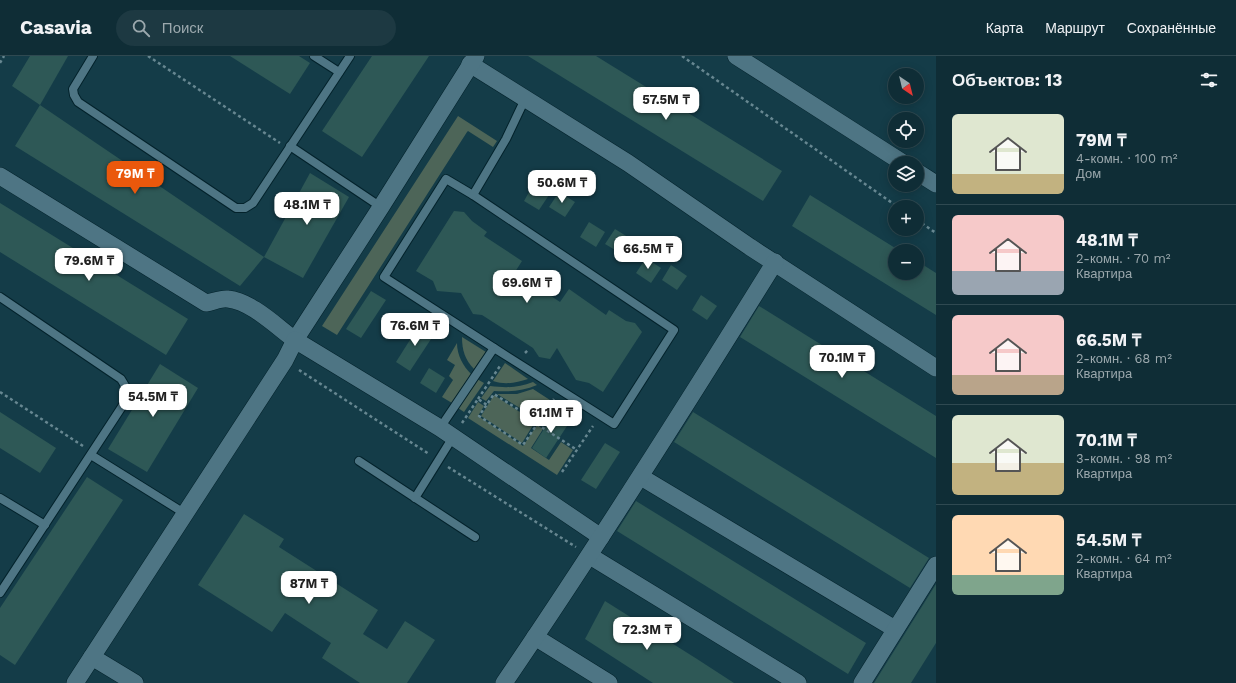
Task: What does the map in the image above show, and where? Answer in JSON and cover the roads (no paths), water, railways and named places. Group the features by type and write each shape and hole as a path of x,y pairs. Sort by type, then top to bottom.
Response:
{"street":[{"path":"736,56 892,156"},
{"path":"75,683 284,360 295,340 381,207 473,60 525,99 628,163 750,247 936,368"},
{"path":"0,176 206,303 227,299 238,301 253,309 295,340 451,430 601,537"},
{"path":"924,176 936,184"},
{"path":"504,683 590,556 641,477 775,262"},
{"path":"641,477 895,629"},
{"path":"590,556 798,683"},
{"path":"862,683 936,565"},
{"path":"535,637 608,683"},
{"path":"92,657 135,683"}],"lane":[{"path":"94,56 73,89 74,95 78,102 236,208 245,208 253,203 350,56"},
{"path":"314,56 339,72"},
{"path":"473,194 506,139 525,99"},
{"path":"289,147 381,207"},
{"path":"446,179 473,194 674,330 614,424 384,277 446,179"},
{"path":"0,297 121,379 127,389 125,402 0,593"},
{"path":"415,498 494,348"},
{"path":"91,455 184,513"},
{"path":"358,461 475,537"},
{"path":"0,498 45,525"}]}
